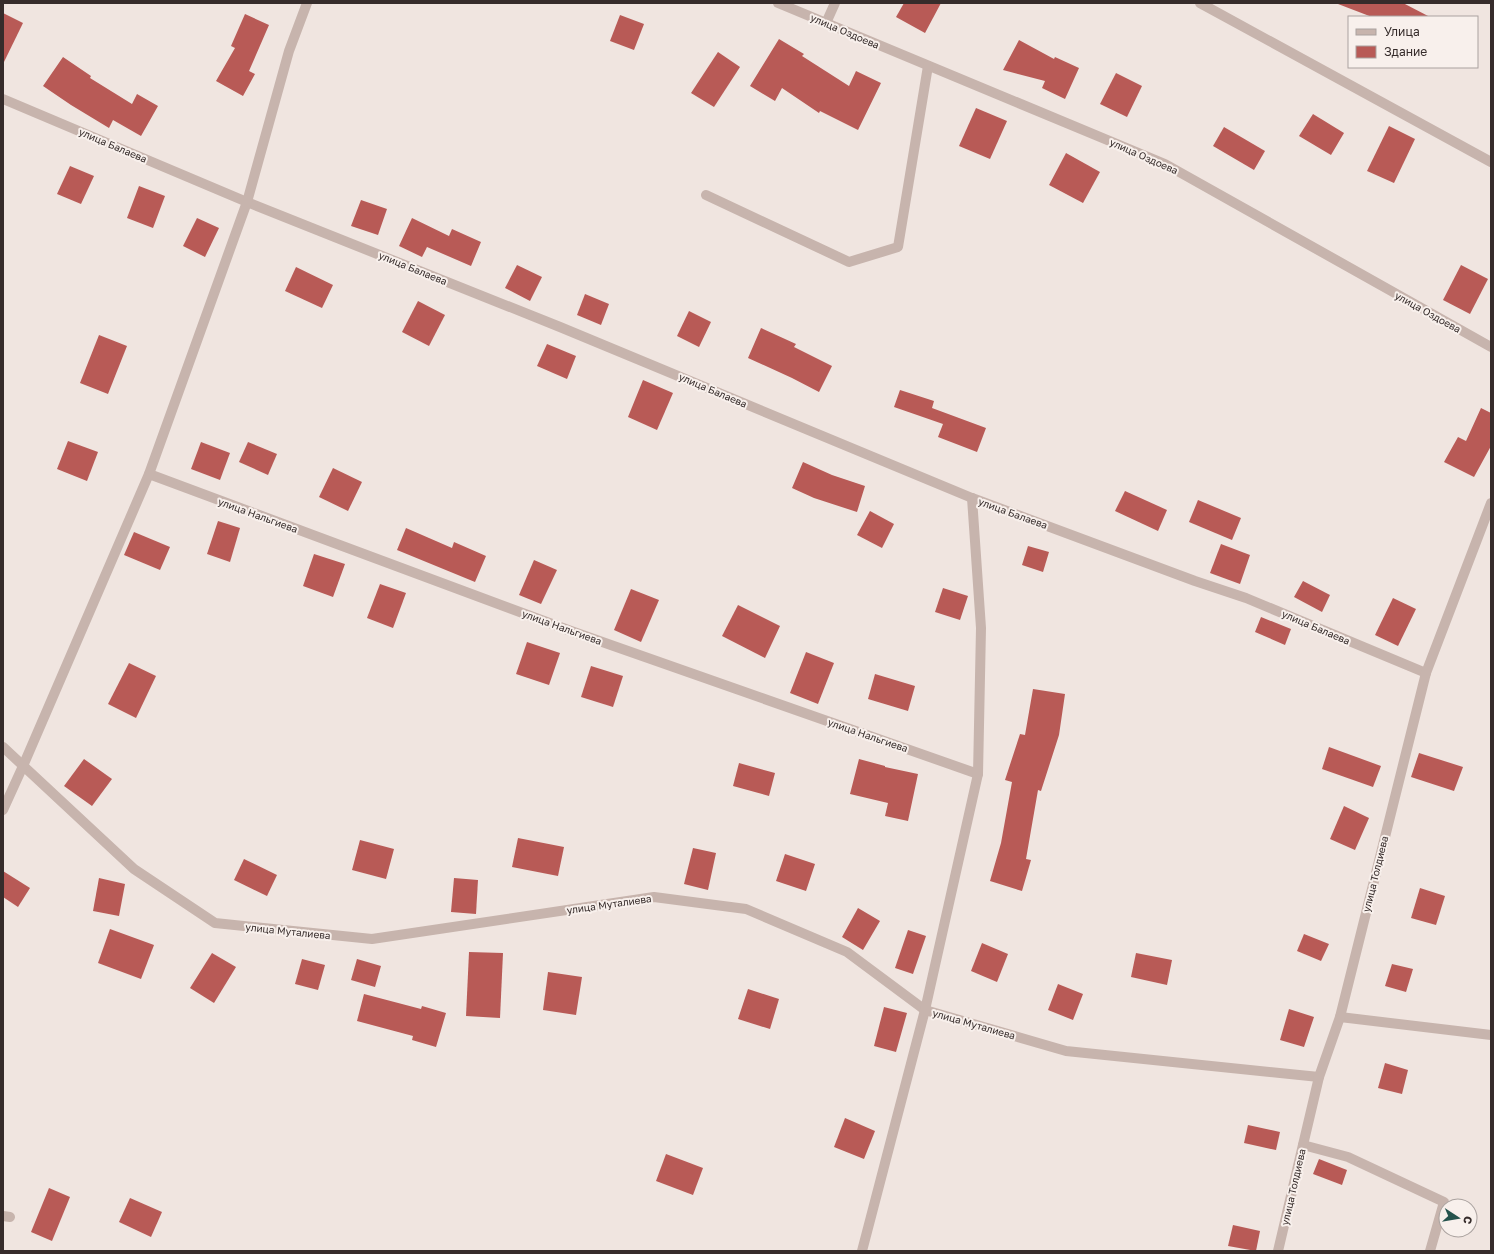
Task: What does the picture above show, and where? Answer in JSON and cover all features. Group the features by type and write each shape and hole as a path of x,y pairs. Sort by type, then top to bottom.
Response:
{"street":[{"path":"3,810 149,474 247,202 289,51 307,3"},
{"name":"улица Оздоева","path":"778,3 1165,164 1491,347"},
{"path":"826,23 835,3"},
{"path":"1200,3 1491,162"},
{"path":"706,195 849,262 898,247 928,66"},
{"name":"улица Балаева","path":"3,99 247,202 560,327 972,498 1195,581 1246,598 1426,673"},
{"name":"улица Нальгиева","path":"149,474 570,631 978,774"},
{"path":"862,1251 925,1010 978,774 981,628 972,498"},
{"name":"улица Толдиева","path":"1278,1251 1319,1077 1340,1017 1426,673 1491,503"},
{"name":"улица Муталиева","path":"3,747 134,869 215,923 372,939 654,897 746,909 847,952 925,1010 1066,1051 1319,1077"},
{"path":"1340,1017 1491,1035"},
{"path":"1303,1145 1348,1158 1444,1202 1430,1251"}],"building":[{"path":"904,3 941,3 925,33 896,17"},
{"path":"1403,3 1428,16 1369,16 1338,4"},
{"path":"3,13 23,23 3,64"},
{"path":"245,14 269,25 249,71 255,74 243,96 216,81 235,48 231,46"},
{"path":"620,15 644,24 634,50 610,41"},
{"path":"779,39 804,54 802,56 849,86 856,71 881,83 858,130 820,111 819,113 782,88 775,101 750,86"},
{"path":"1019,40 1054,59 1055,57 1079,68 1065,99 1042,88 1045,81 1003,70"},
{"path":"718,52 740,67 714,107 691,93"},
{"path":"63,57 91,76 90,78 132,104 137,94 158,106 141,136 113,120 109,128 43,86"},
{"path":"1116,73 1142,86 1127,117 1100,104"},
{"path":"976,108 1007,121 990,159 959,146"},
{"path":"1313,114 1344,133 1331,155 1299,136"},
{"path":"1389,126 1415,139 1394,183 1367,171"},
{"path":"1224,127 1265,151 1254,170 1213,146"},
{"path":"1066,153 1100,172 1083,203 1049,185"},
{"path":"70,166 94,176 81,204 57,194"},
{"path":"139,186 165,196 153,228 127,218"},
{"path":"361,200 387,209 378,235 351,226"},
{"path":"197,218 219,228 205,257 183,246"},
{"path":"412,218 449,236 452,229 481,242 471,266 427,247 422,257 399,246"},
{"path":"517,265 542,277 530,301 505,288"},
{"path":"1461,265 1488,279 1470,314 1443,300"},
{"path":"296,267 333,285 322,308 285,291"},
{"path":"585,294 609,304 601,325 577,315"},
{"path":"418,301 445,315 429,346 402,332"},
{"path":"689,311 711,322 699,347 677,336"},
{"path":"761,328 796,344 794,347 832,366 819,392 748,358"},
{"path":"99,335 127,346 108,394 80,383"},
{"path":"547,344 576,356 567,379 537,366"},
{"path":"643,380 673,393 657,430 628,417"},
{"path":"900,390 934,401 932,408 986,428 977,452 938,437 943,424 894,407"},
{"path":"1481,408 1491,413 1491,446 1474,477 1444,462 1458,437 1466,441"},
{"path":"68,441 98,452 87,481 57,469"},
{"path":"201,442 230,453 220,480 191,469"},
{"path":"248,442 277,454 268,475 239,462"},
{"path":"803,462 832,475 865,486 857,512 814,498 792,488"},
{"path":"333,468 362,482 348,511 319,497"},
{"path":"1125,491 1167,510 1158,531 1115,511"},
{"path":"1198,500 1241,518 1232,540 1189,522"},
{"path":"870,511 894,524 882,548 857,535"},
{"path":"218,521 240,528 230,562 207,554"},
{"path":"406,528 452,548 454,542 486,556 475,582 397,550"},
{"path":"134,532 170,547 160,570 124,555"},
{"path":"1221,544 1250,555 1240,584 1210,573"},
{"path":"1028,546 1049,552 1043,572 1022,565"},
{"path":"314,554 345,564 333,597 303,586"},
{"path":"534,560 557,570 541,604 519,595"},
{"path":"1303,581 1330,595 1322,612 1294,597"},
{"path":"380,584 406,593 393,628 367,618"},
{"path":"943,588 968,596 960,620 935,612"},
{"path":"631,589 659,600 641,642 614,630"},
{"path":"1393,598 1416,609 1398,646 1375,635"},
{"path":"738,605 780,626 765,658 722,636"},
{"path":"1261,617 1291,629 1285,645 1255,632"},
{"path":"527,642 560,653 549,685 516,674"},
{"path":"806,652 834,663 818,704 790,693"},
{"path":"129,663 156,676 136,718 108,704"},
{"path":"591,666 623,676 613,707 581,697"},
{"path":"875,674 915,686 908,711 868,699"},
{"path":"1033,689 1065,694 1059,735 1041,791 1038,790 1026,859 1031,860 1022,891 990,881 1001,843 1012,782 1005,780 1020,734 1025,735"},
{"path":"1329,747 1381,766 1373,787 1322,769"},
{"path":"1419,753 1463,767 1454,791 1411,777"},
{"path":"84,759 112,779 92,806 64,786"},
{"path":"859,759 885,767 918,774 908,821 885,816 888,803 850,794"},
{"path":"739,763 775,773 769,796 733,786"},
{"path":"1344,806 1369,818 1355,850 1330,839"},
{"path":"518,838 564,847 558,876 512,867"},
{"path":"360,840 394,849 386,879 352,870"},
{"path":"693,848 716,853 708,890 684,884"},
{"path":"785,854 815,864 806,891 776,881"},
{"path":"244,859 277,875 267,896 234,880"},
{"path":"3,871 30,888 18,907 3,897"},
{"path":"99,878 125,884 119,916 93,911"},
{"path":"454,878 478,880 476,914 451,912"},
{"path":"1420,888 1445,896 1436,925 1411,918"},
{"path":"858,908 880,921 863,950 842,937"},
{"path":"110,929 154,945 141,979 98,963"},
{"path":"908,930 926,936 913,974 895,968"},
{"path":"1304,934 1329,944 1321,961 1297,951"},
{"path":"982,943 1008,954 997,982 971,971"},
{"path":"469,952 503,953 500,1018 466,1016"},
{"path":"212,953 236,967 214,1003 190,988"},
{"path":"1136,953 1172,960 1167,985 1131,977"},
{"path":"302,959 325,965 318,990 295,984"},
{"path":"357,959 381,966 375,987 351,980"},
{"path":"1392,964 1413,969 1406,992 1385,986"},
{"path":"548,972 582,977 576,1015 543,1010"},
{"path":"1058,984 1083,994 1073,1020 1048,1010"},
{"path":"748,989 779,999 770,1029 738,1019"},
{"path":"364,994 421,1009 422,1006 446,1013 436,1047 412,1040 413,1036 357,1021"},
{"path":"884,1007 907,1013 896,1052 874,1046"},
{"path":"1289,1009 1314,1017 1304,1047 1280,1040"},
{"path":"1385,1063 1408,1070 1402,1094 1378,1088"},
{"path":"845,1118 875,1131 864,1159 834,1147"},
{"path":"1248,1125 1280,1132 1276,1150 1244,1143"},
{"path":"666,1154 703,1168 693,1195 656,1181"},
{"path":"1319,1159 1347,1170 1342,1185 1313,1174"},
{"path":"49,1188 70,1197 52,1241 31,1232"},
{"path":"130,1198 162,1212 151,1237 119,1222"},
{"path":"1233,1225 1260,1231 1256,1251 1228,1246"}]}
